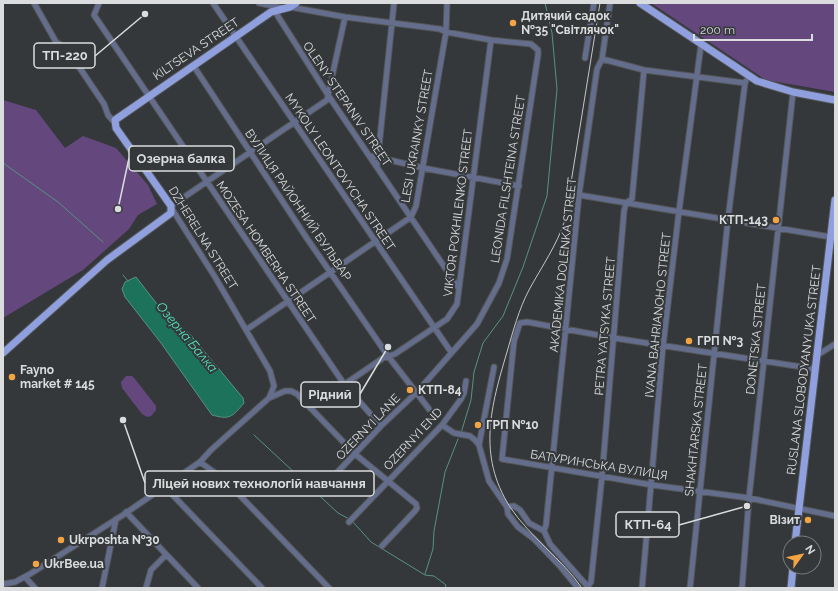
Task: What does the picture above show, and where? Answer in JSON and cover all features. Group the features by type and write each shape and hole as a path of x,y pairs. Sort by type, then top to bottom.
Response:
{"main road":[{"path":"640,3 701,45 746,80 767,86 835,100"},
{"name":"KILTSEVA STREET","path":"114,122 117,118 148,96 274,10 290,6"},
{"name":"DZHERELNA STREET","path":"114,122 116,128 171,207"},
{"name":"RUSLANA SLOBODYANYUKA STREET","path":"796,535 835,200"},
{"path":"3,353 107,260 166,216 171,207"},
{"path":"791,588 792,575"}],"street":[{"name":"DZHERELNA STREET","path":"34,3 56,42 64,47 71,55 104,104 108,116 114,122"},
{"name":"MOZESA HOMBERHA STREET","path":"99,3 94,15 148,96 344,384 382,426"},
{"name":"MYKOLY LEONTOVYCHA STREET","path":"213,3 451,352"},
{"path":"259,3 290,6 345,17 440,29 446,32 491,40"},
{"path":"377,167 376,158 394,3"},
{"name":"LESI UKRAINKY STREET","path":"246,330 287,300 411,217 416,206 446,32 447,3"},
{"path":"585,58 594,3"},
{"name":"AKADEMIKA DOLENKA STREET","path":"544,531 546,525 552,468 579,195 597,69 602,59 610,3"},
{"name":"OLENY STEPANIV STREET","path":"274,10 328,95 458,287"},
{"path":"171,207 250,151 327,100 345,17"},
{"name":"LEONIDA FILSHTEINA STREET","path":"451,352 477,324 499,283 507,259 538,55 538,50 531,44 491,40"},
{"name":"VIKTOR POKHILENKO STREET","path":"310,408 388,356 395,354 447,319 453,313 457,304 491,40"},
{"name":"IVANA BAHRIANOHO STREET","path":"642,588 663,346 678,211 701,45"},
{"path":"602,59 644,70 746,80"},
{"name":"ВУЛИЦЯ РАЙОННИЙ БУЛЬВАР","path":"193,65 388,356 429,409"},
{"name":"PETRA YATSYKA STREET","path":"589,587 592,582 602,476 624,211 626,203 632,199 644,70"},
{"name":"SHAKHTARSKA STREET","path":"690,588 728,219 746,80"},
{"name":"DONETSKA STREET","path":"742,588 749,498 794,92"},
{"path":"368,154 376,158 423,168 519,186"},
{"path":"579,195 779,228 832,233"},
{"name":"DZHERELNA STREET","path":"171,207 216,277 270,371 274,386 269,398"},
{"name":"БАТУРИНСЬКА ВУЛИЦЯ","path":"566,330 527,322 520,323 514,341 502,459 652,485 749,498 835,516"},
{"path":"566,330 815,369"},
{"path":"816,356 835,344"},
{"name":"OZERNYI LANE","path":"332,479 416,392 451,352"},
{"path":"494,367 479,445 489,481 507,507 508,514 518,527 534,539 559,565 578,588"},
{"name":"OZERNYI END","path":"351,520 442,425 461,399 466,382"},
{"path":"3,584 15,582 25,577 116,519 200,462 211,450 269,398 285,391 290,391 310,408 355,454 416,504 417,508 415,511 382,546"},
{"path":"442,425 454,433 470,436 479,445"},
{"path":"200,462 225,480 329,588"},
{"path":"164,486 262,588"},
{"path":"507,507 514,506 520,510 529,523 544,531 550,544 589,587"},
{"path":"126,512 198,588"},
{"path":"102,588 116,519"},
{"path":"146,588 151,570 166,555"},
{"path":"25,577 35,588"}],"shaded area":[{"path":"651,3 835,3 835,92 766,80"},
{"path":"3,100 36,110 65,148 83,136 116,148 148,185 157,204 138,215 129,229 83,270 3,318"},
{"path":"126,376 132,376 135,379 156,406 156,410 151,416 147,417 142,414 122,388 121,382"}],"water":[{"path":"136,277 160,308 176,325 189,333 243,398 244,403 233,414 227,417 212,415 161,343 125,297 122,289 125,282"}],"waterway":[{"path":"461,433 471,400 474,372 483,343 503,316 523,267 547,196 557,89 552,33 545,3"},
{"name":"Озерна Балка","path":"3,163 58,202 103,242"},
{"name":"Озерна Балка","path":"123,275 128,281"},
{"name":"Озерна Балка","path":"254,435 338,513 349,519"},
{"path":"425,574 433,549 434,531 445,472 458,439"},
{"name":"Озерна Балка","path":"353,522 371,542 425,575 434,576 446,585 445,588"}],"railway":[{"path":"582,588 574,577 527,528 510,507 500,488 493,468 490,449 490,430 496,392 519,312 525,297 554,247 565,220 600,3"}],"place":[{"name":"ТП-220","path":"145,14"},
{"name":"Дитячий садок №35 \"Світлячок\"","path":"513,23"},
{"name":"Озерна балка","path":"118,209"},
{"name":"КТП-143","path":"776,220"},
{"name":"ГРП №3","path":"689,341"},
{"name":"Рідний","path":"388,347"},
{"name":"Fayno market # 145","path":"12,377"},
{"name":"КТП-84","path":"410,390"},
{"name":"Ліцей нових технологій навчання","path":"123,420"},
{"name":"ГРП №10","path":"478,425"},
{"name":"КТП-64","path":"747,506"},
{"name":"Візит","path":"808,520"},
{"name":"Ukrposhta №30","path":"61,540"},
{"name":"UkrBee.ua","path":"36,564"}]}
